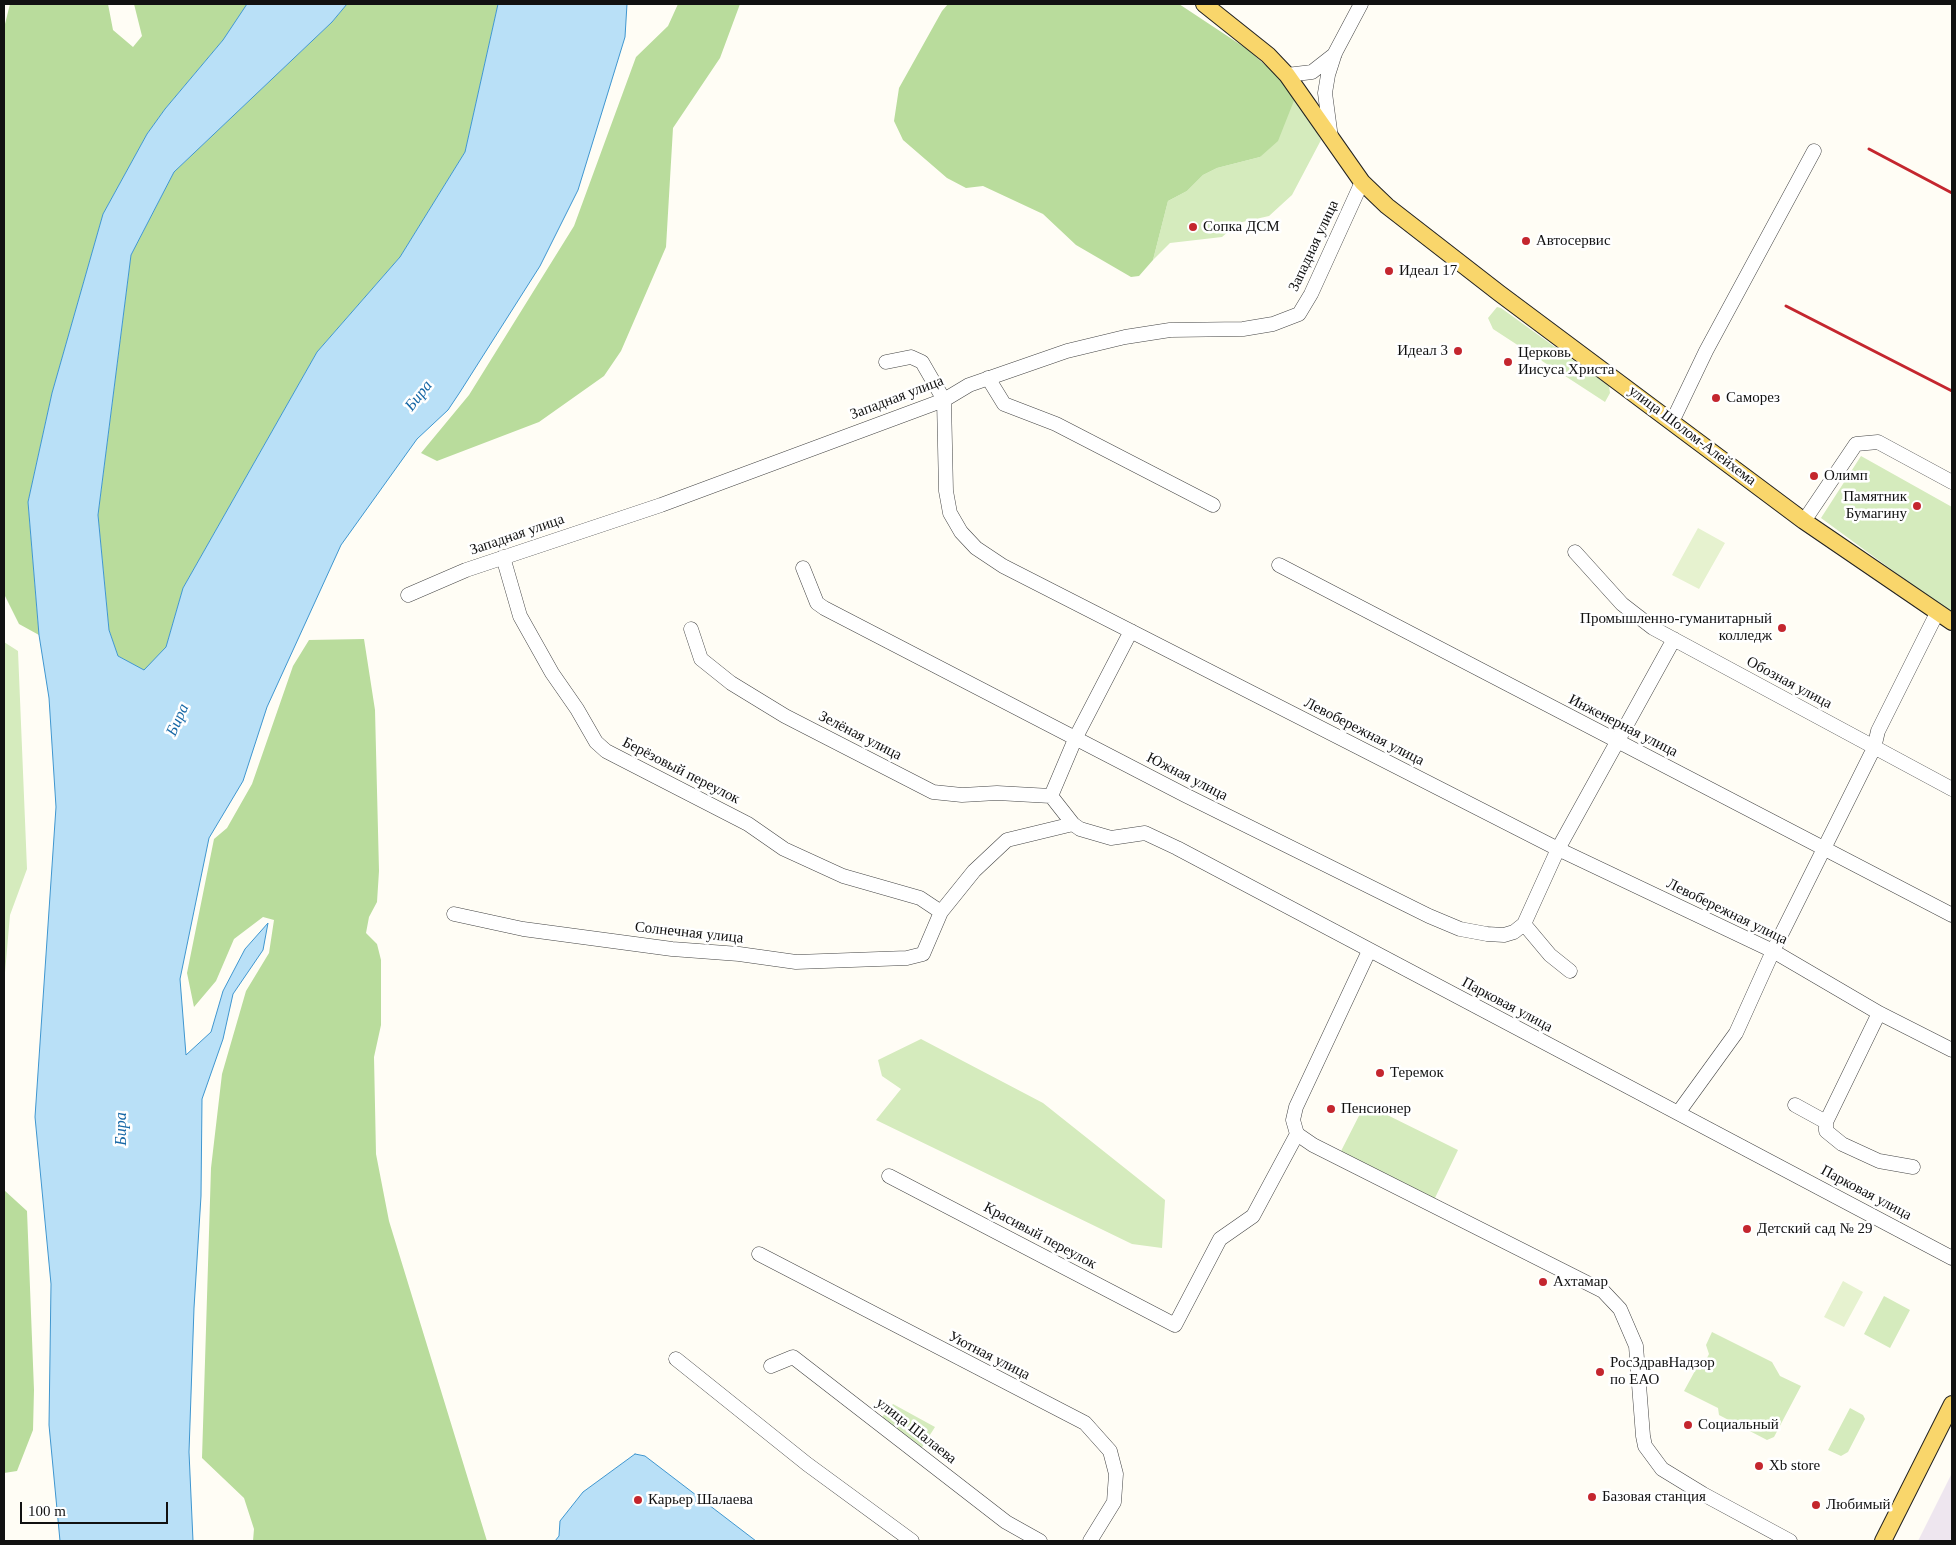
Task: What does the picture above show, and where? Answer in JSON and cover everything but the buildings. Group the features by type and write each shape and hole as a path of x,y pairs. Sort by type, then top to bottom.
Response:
{"main road":[{"name":"улица Шолом-Алейхема","path":"1204,4 1268,54 1287,75 1362,182 1386,206 1492,288 1804,521 1952,622"},
{"path":"1883,1541 1952,1404"}],"street":[{"path":"1331,138 1324,93 1335,53 1361,4"},
{"path":"1287,75 1312,72 1335,53"},
{"path":"1672,422 1706,351 1814,151"},
{"name":"Западная улица","path":"408,595 466,570 661,504 944,400 969,385 988,378 1092,344 1170,330 1243,329 1273,324 1298,314 1311,294 1362,182"},
{"name":"Левобережная улица","path":"886,362 911,357 922,362 944,400 946,490 950,513 961,532 976,548 1003,566 1558,850 1773,951 1879,1012 1952,1050"},
{"path":"988,378 1004,404 1056,424 1213,505"},
{"path":"1804,521 1856,444 1878,442 1952,482"},
{"name":"Обозная улица","path":"1575,552 1622,604 1652,628 1952,789"},
{"name":"Берёзовый переулок","path":"503,557 520,616 552,673 577,709 596,742 606,751 748,824 784,849 843,876 920,898 941,912"},
{"name":"Инженерная улица","path":"1279,565 1952,915"},
{"name":"Южная улица","path":"803,568 817,603 824,608 1297,852 1460,929 1504,935 1514,932 1524,924"},
{"path":"1678,1113 1736,1033 1773,951 1874,748 1878,731 1937,613"},
{"name":"Зелёная улица","path":"691,629 702,659 731,683 785,716 932,792 962,795 1051,796"},
{"path":"941,912 974,871 1007,840 1073,824 1051,796 1076,738 1131,631"},
{"path":"1570,971 1550,955 1524,924 1558,850 1674,640"},
{"name":"Парковая улица","path":"1073,824 1111,838 1145,834 1177,848 1952,1258"},
{"name":"Солнечная улица","path":"454,914 523,929 672,949 739,954 796,962 907,958 923,954 941,912"},
{"path":"1369,951 1296,1107 1293,1120 1297,1134 1313,1145 1602,1291 1620,1308 1636,1346 1645,1446 1662,1469 1703,1494 1790,1541"},
{"path":"1879,1012 1826,1122 1826,1131 1842,1144 1879,1161 1913,1166"},
{"path":"1795,1105 1826,1122"},
{"name":"Красивый переулок","path":"889,1176 1176,1325 1220,1239 1254,1216 1297,1134"},
{"name":"Уютная улица","path":"759,1254 1084,1424 1110,1451 1116,1474 1114,1502 1090,1541"},
{"name":"улица Шалаева","path":"771,1366 794,1357 1006,1522 1040,1541"},
{"path":"676,1359 799,1458 912,1541"}],"shaded area":[{"path":"1952,1473 1952,1541 1918,1541"}],"green space":[{"path":"10,4 108,4 113,30 133,47 142,36 134,4 247,4 223,40 165,109 147,134 103,214 52,393 28,502 39,635 19,624 4,594 4,28"},
{"path":"347,4 498,4 465,152 400,257 317,352 183,588 166,647 145,671 118,656 109,630 98,515 131,255 174,172 332,22"},
{"path":"678,4 740,4 720,58 673,128 666,247 621,351 604,376 539,422 437,461 421,453 469,395 574,226 636,57 668,26"},
{"path":"948,4 1179,4 1247,49 1297,93 1278,141 1260,157 1217,168 1203,175 1187,191 1168,201 1153,260 1139,276 1131,277 1076,245 1043,214 983,186 966,188 947,178 903,140 894,121 899,88 942,11"},
{"path":"1297,93 1321,140 1292,195 1269,216 1238,223 1222,237 1170,243 1153,260 1168,201 1187,191 1203,175 1217,168 1260,157"},
{"path":"1497,307 1609,386 1610,393 1605,402 1493,329 1488,318"},
{"path":"1861,456 1952,507 1952,614 1821,518"},
{"path":"1698,528 1725,543 1699,589 1672,575"},
{"path":"364,639 375,710 379,871 377,902 369,917 366,933 377,944 381,960 381,1025 374,1057 376,1154 389,1221 487,1541 253,1541 254,1529 244,1498 202,1458 211,1168 222,1074 246,991 269,953 274,920 263,917 234,939 216,981 194,1007 187,973 214,839 227,828 252,784 293,666 309,640"},
{"path":"4,642 18,651 27,869 10,915 4,984"},
{"path":"921,1039 1043,1103 1165,1200 1162,1248 1132,1244 876,1120 901,1089 882,1076 878,1060"},
{"path":"1365,1104 1458,1150 1434,1200 1339,1155"},
{"path":"4,1190 27,1211 34,1390 33,1430 17,1471 4,1473"},
{"path":"1843,1281 1863,1292 1844,1327 1824,1317"},
{"path":"1884,1296 1910,1310 1890,1348 1864,1334"},
{"path":"1712,1332 1772,1362 1780,1376 1801,1386 1774,1437 1767,1440 1719,1415 1718,1408 1684,1391 1696,1369 1701,1370 1709,1354 1706,1345"},
{"path":"893,1404 935,1427 921,1449 882,1417"},
{"path":"1850,1408 1863,1415 1865,1419 1848,1452 1841,1456 1828,1450"}],"water":[{"name":"Бира","path":"247,4 347,4 332,22 174,172 131,255 98,515 109,630 118,656 144,670 166,647 183,588 317,352 400,257 465,152 498,4 627,4 625,37 578,190 540,266 448,410 417,439 341,545 267,707 243,781 209,838 180,979 186,1055 211,1032 223,991 245,949 268,923 263,950 233,994 223,1039 202,1099 201,1196 194,1308 189,1452 193,1541 60,1541 49,1425 51,1284 35,1117 56,807 49,698 39,635 28,502 52,393 103,214 147,134 165,109 223,40"},
{"name":"Карьер Шалаева","path":"635,1454 645,1456 756,1541 555,1541 559,1536 560,1521 583,1492"}],"railway":[{"path":"1869,149 1952,193"},
{"path":"1786,306 1952,391"}],"place":[{"name":"Сопка ДСМ","path":"1193,227"},
{"name":"Автосервис","path":"1526,241"},
{"name":"Идеал 17","path":"1389,271"},
{"name":"Идеал 3","path":"1458,351"},
{"name":"Церковь Иисуса Христа","path":"1508,362"},
{"name":"Саморез","path":"1716,398"},
{"name":"Олимп","path":"1814,476"},
{"name":"Памятник Бумагину","path":"1917,506"},
{"name":"Промышленно-гуманитарный колледж","path":"1782,628"},
{"name":"Теремок","path":"1380,1073"},
{"name":"Пенсионер","path":"1331,1109"},
{"name":"Детский сад № 29","path":"1747,1229"},
{"name":"Ахтамар","path":"1543,1282"},
{"name":"РосЗдравНадзор по ЕАО","path":"1600,1372"},
{"name":"Социальный","path":"1688,1425"},
{"name":"Xb store","path":"1759,1466"},
{"name":"Базовая станция","path":"1592,1497"},
{"name":"Карьер Шалаева","path":"638,1500"},
{"name":"Любимый","path":"1816,1505"}]}
